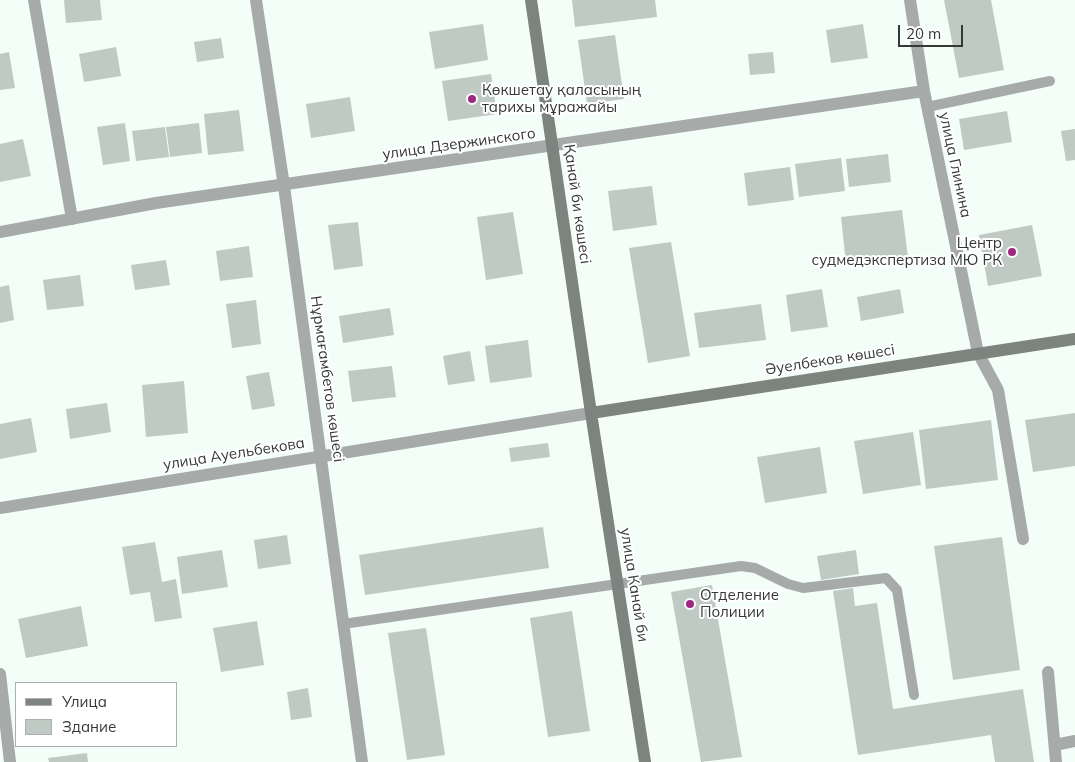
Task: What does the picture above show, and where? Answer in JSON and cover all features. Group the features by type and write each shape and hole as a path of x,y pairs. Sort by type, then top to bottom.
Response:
{"street":[{"path":"34,0 72,219"},
{"name":"Нұрмағамбетов көшесі","path":"256,0 284,186 362,762"},
{"name":"Қанай би көшесі","path":"531,0 591,413"},
{"name":"улица Глинина","path":"910,0 927,107 978,353 998,390 1023,538"},
{"name":"улица Дзержинского","path":"0,232 156,203 552,147 924,91"},
{"name":"Әуелбеков көшесі","path":"591,413 1075,338"},
{"name":"улица Ауельбекова","path":"0,508 591,413"},
{"name":"улица Канай би","path":"591,413 645,762"},
{"path":"1048,672 1056,762"},
{"path":"0,674 10,762"},
{"path":"1054,745 1075,741"}],"lane":[{"path":"927,107 1050,81"},
{"path":"343,624 741,566 755,568 788,584 803,588 886,578 897,590 914,695"}],"building":[{"path":"64,0 100,0 102,20 66,23"},
{"path":"572,0 655,0 657,17 575,27"},
{"path":"944,0 991,0 1004,70 959,78"},
{"path":"483,24 488,60 435,69 429,32"},
{"path":"863,24 868,58 831,63 826,30"},
{"path":"615,35 624,99 587,104 578,40"},
{"path":"221,38 224,58 197,62 194,42"},
{"path":"116,47 121,76 84,82 79,54"},
{"path":"9,52 15,88 0,90 0,54"},
{"path":"773,52 775,73 750,75 748,54"},
{"path":"491,74 497,114 448,121 442,81"},
{"path":"350,97 355,131 311,138 306,104"},
{"path":"239,110 244,151 208,155 204,114"},
{"path":"1007,111 1012,142 964,150 959,119"},
{"path":"125,123 130,161 103,165 97,127"},
{"path":"199,123 202,153 170,157 166,127"},
{"path":"165,127 169,157 136,161 132,131"},
{"path":"1075,129 1075,160 1066,161 1061,131"},
{"path":"23,139 31,176 0,182 0,144"},
{"path":"888,154 891,182 849,187 846,159"},
{"path":"841,158 845,191 799,197 795,164"},
{"path":"790,167 794,200 748,206 744,173"},
{"path":"652,186 657,225 613,231 608,191"},
{"path":"902,210 908,257 846,264 841,217"},
{"path":"513,212 523,274 486,280 477,217"},
{"path":"358,222 363,266 334,270 328,225"},
{"path":"1032,225 1042,276 988,286 979,235"},
{"path":"671,242 690,356 648,363 629,248"},
{"path":"249,246 253,277 220,281 216,251"},
{"path":"166,260 170,285 135,290 131,265"},
{"path":"80,275 84,306 47,310 43,280"},
{"path":"9,285 14,320 0,323 0,287"},
{"path":"822,289 828,327 791,332 786,295"},
{"path":"900,289 904,313 861,321 857,297"},
{"path":"256,300 261,344 232,348 226,304"},
{"path":"761,304 766,340 699,348 694,313"},
{"path":"390,308 394,335 343,343 339,316"},
{"path":"528,340 532,377 490,383 485,346"},
{"path":"470,351 475,381 448,385 443,356"},
{"path":"392,366 396,397 352,402 348,371"},
{"path":"269,372 275,406 252,410 246,376"},
{"path":"184,381 188,433 146,437 142,385"},
{"path":"107,403 111,432 70,439 66,409"},
{"path":"1075,413 1075,466 1033,472 1025,420"},
{"path":"31,418 37,452 0,459 0,424"},
{"path":"991,420 998,480 926,489 919,430"},
{"path":"913,432 921,485 863,494 854,441"},
{"path":"548,443 550,457 511,462 509,448"},
{"path":"820,447 827,493 765,503 757,457"},
{"path":"543,527 549,568 365,595 359,555"},
{"path":"287,535 291,564 258,569 254,540"},
{"path":"1002,537 1020,670 953,680 934,546"},
{"path":"155,542 162,582 176,579 182,618 155,622 150,592 130,595 122,547"},
{"path":"222,550 228,587 182,594 177,557"},
{"path":"856,550 859,574 821,580 817,556"},
{"path":"712,585 742,757 701,762 671,592"},
{"path":"853,588 855,606 877,603 893,709 1023,689 1034,762 995,762 991,735 858,755 833,591"},
{"path":"81,606 88,646 26,658 18,619"},
{"path":"572,611 590,731 548,737 530,618"},
{"path":"257,621 264,665 221,672 213,628"},
{"path":"426,628 445,755 407,760 388,633"},
{"path":"308,688 312,717 291,720 287,692"},
{"path":"87,753 88,762 49,762 48,758"}],"place":[{"name":"Көкшетау қаласының тарихы мұражайы","path":"472,99"},
{"name":"Центр судмедэкспертиза МЮ РК","path":"1012,252"},
{"name":"Отделение Полиции","path":"690,604"}]}
